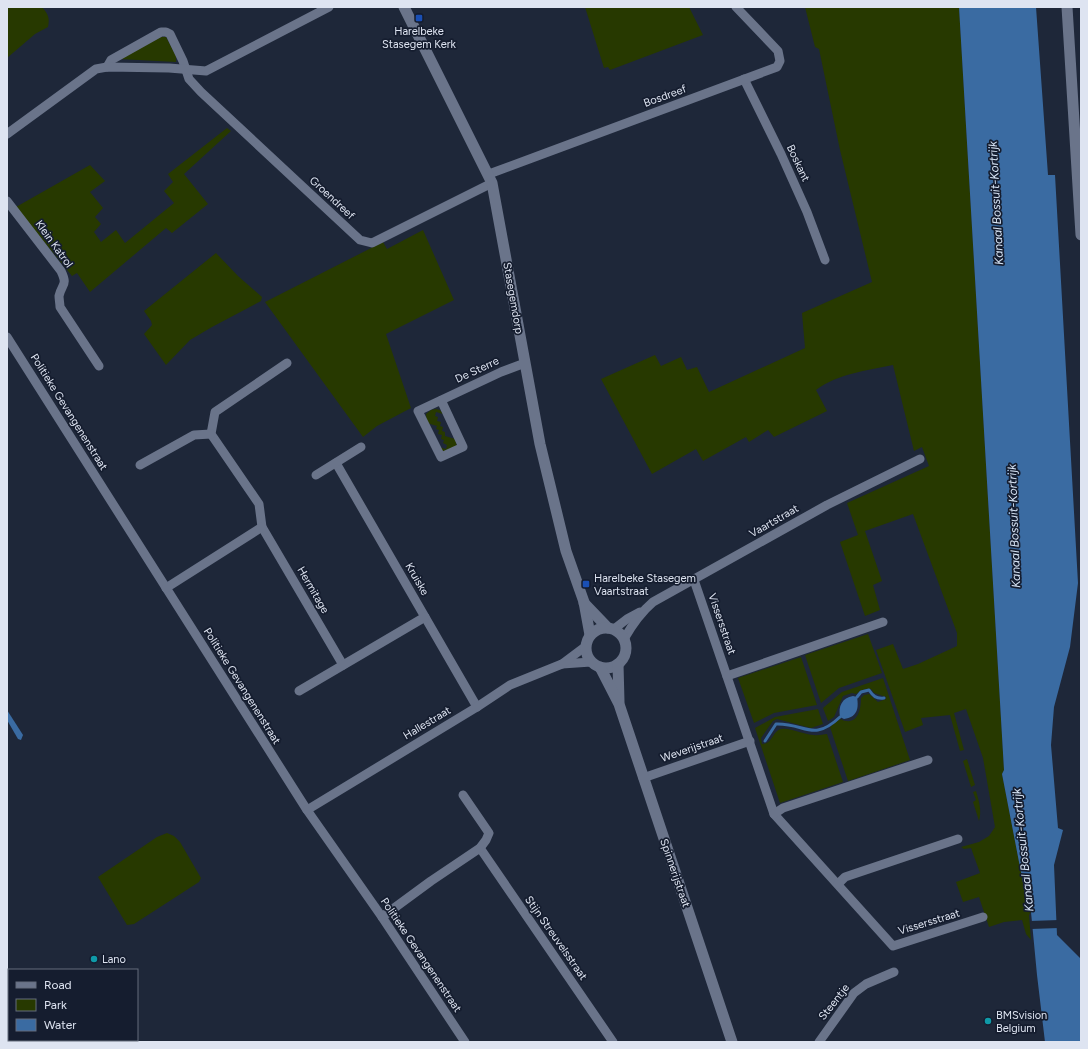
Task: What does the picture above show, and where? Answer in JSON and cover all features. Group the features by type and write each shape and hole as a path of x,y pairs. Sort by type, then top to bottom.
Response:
{"street":[{"path":"7,134 96,69 107,67 169,68 206,71 329,7"},
{"name":"Stasegemdorp","path":"404,7 490,178 540,444 566,551 584,602 590,635"},
{"name":"Bosdreef","path":"490,178 777,67 780,61 778,51 736,7"},
{"path":"1067,7 1081,235"},
{"name":"Groendreef","path":"107,67 111,60 161,32 170,34 183,61 189,79 200,92 360,240 372,242 490,178"},
{"name":"Boskant","path":"744,79 781,154 807,212 825,260"},
{"name":"Klein Katrol","path":"7,201 64,278 65,284 60,296 60,307 99,366"},
{"name":"Politieke Gevangenenstraat","path":"7,337 307,810 382,917 465,1042"},
{"path":"140,465 194,435 211,434 215,412 287,363"},
{"name":"De Sterre","path":"441,400 463,447 441,457 418,411 441,400 501,372 525,363"},
{"name":"Hermitage","path":"211,434 259,504 262,527 343,665"},
{"path":"316,475 360,447"},
{"name":"Vaartstraat","path":"624,639 631,626 643,611 653,602 827,505 920,459"},
{"name":"Kruiske","path":"336,463 477,707"},
{"path":"166,588 262,527"},
{"name":"Vissersstraat","path":"694,580 774,814 893,946 983,917"},
{"name":"Stasegemdorp","path":"584,602 611,629"},
{"name":"Vaartstraat","path":"611,629 643,611"},
{"path":"299,691 425,617"},
{"path":"727,676 883,622"},
{"path":"601,628 611,629 621,635 626,646 622,659 618,664 606,668 596,665 588,658 586,646 590,635 595,631 601,628"},
{"name":"Hallestraat","path":"307,810 477,707 510,685 562,664 586,646"},
{"name":"Hallestraat","path":"562,664 596,665"},
{"name":"Spinnerijstraat","path":"618,664 619,704"},
{"name":"Spinnerijstraat","path":"596,665 619,704 732,1042"},
{"name":"Weverijstraat","path":"643,778 750,741"},
{"path":"774,814 783,808 928,760"},
{"path":"382,917 431,881 480,848 486,840 489,833 463,795"},
{"path":"838,884 845,877 958,839"},
{"name":"Stijn Streuvelsstraat","path":"480,848 613,1042"},
{"name":"Steentje","path":"819,1042 854,993 866,984 894,972"}],"green space":[{"path":"7,7 42,7 47,14 49,21 48,27 35,34 7,58"},
{"path":"585,7 689,7 703,35 610,70 608,67 604,68"},
{"path":"805,7 959,7 1004,770 1002,774 1025,893 1031,912 1029,915 1031,940 1026,934 1022,920 1004,922 989,927 979,897 963,902 956,882 980,873 971,848 964,849 961,847 979,842 989,836 995,827 983,758 966,709 954,713 964,750 960,751 950,715 921,718 923,725 905,732 876,650 893,644 903,669 918,664 957,646 957,633 913,514 865,531 882,581 873,585 880,610 865,616 840,542 858,535 847,503 929,466 922,447 914,451 893,365 853,373 825,384 816,390 827,411 774,437 768,430 749,442 746,437 703,461 696,449 652,474 601,379 655,355 661,366 681,357 687,370 697,367 709,392 805,348 802,313 872,282 840,150 819,49 815,47"},
{"path":"161,37 166,37 176,56 176,62 119,59"},
{"path":"227,128 231,131 184,174 208,204 172,233 166,228 90,292 77,273 72,276 16,207 90,165 105,181 90,192 103,208 95,217 101,224 94,232 101,242 116,230 125,243 174,203 164,191 173,182 168,174"},
{"path":"423,230 454,300 386,334 411,408 377,426 363,437 265,302 383,242 387,249"},
{"path":"216,253 238,276 262,297 261,301 190,340 166,365 144,334 152,325 144,311"},
{"path":"431,410 440,410 443,414 436,412 435,416 438,417 437,421 441,422 440,426 443,427 442,431 445,432 445,436 455,439 457,446 445,453 439,447 446,449 447,445 443,443 444,440 441,439 442,435 438,434 439,430 436,429 437,426 427,423 426,414"},
{"path":"868,634 882,673 839,688 821,703 805,655"},
{"path":"801,657 817,705 774,713 754,723 738,678"},
{"path":"883,678 910,760 848,781 830,727 840,719 850,721 854,719 859,712 861,698 864,695 869,694 878,702 886,699 886,697 874,693 871,689 860,691 856,694 852,693 843,696 834,717 828,721 823,708 842,692"},
{"path":"818,709 823,724 811,728 777,719 773,721 761,738 762,744 768,742 778,730 781,729 788,729 806,734 827,734 843,782 780,803 755,728 775,717"},
{"path":"967,759 975,785 971,787 963,761"},
{"path":"976,791 980,810 979,821 973,802 976,800 973,792"},
{"path":"167,833 174,836 180,842 201,878 199,882 134,924 127,925 98,877 157,837"}],"water":[{"name":"Kanaal Bossuit-Kortrijk","path":"959,7 1036,7 1048,175 1055,175 1078,583 1070,647 1054,707 1051,745 1058,828 1063,830 1054,865 1057,935 1081,959 1081,1042 1045,1042 1031,912 1025,893 1002,774 1004,770"},
{"path":"853,696 857,697 858,705 856,712 848,718 844,719 840,717 840,706 846,699"},
{"path":"7,710 23,735 21,740 18,739 7,720"}],"pier":[{"path":"1059,920 1059,928 1031,929 1030,921"}],"waterway":[{"path":"857,697 861,692 869,690 875,697 884,698"},
{"path":"765,741 776,724 786,724 809,730 815,730 822,729 830,725 840,717"}],"place":[{"name":"Harelbeke Stasegem Kerk","path":"419,18"},
{"name":"Harelbeke Stasegem Vaartstraat","path":"586,584"},
{"name":"Lano","path":"94,959"},
{"name":"BMSvision Belgium","path":"988,1021"}]}
